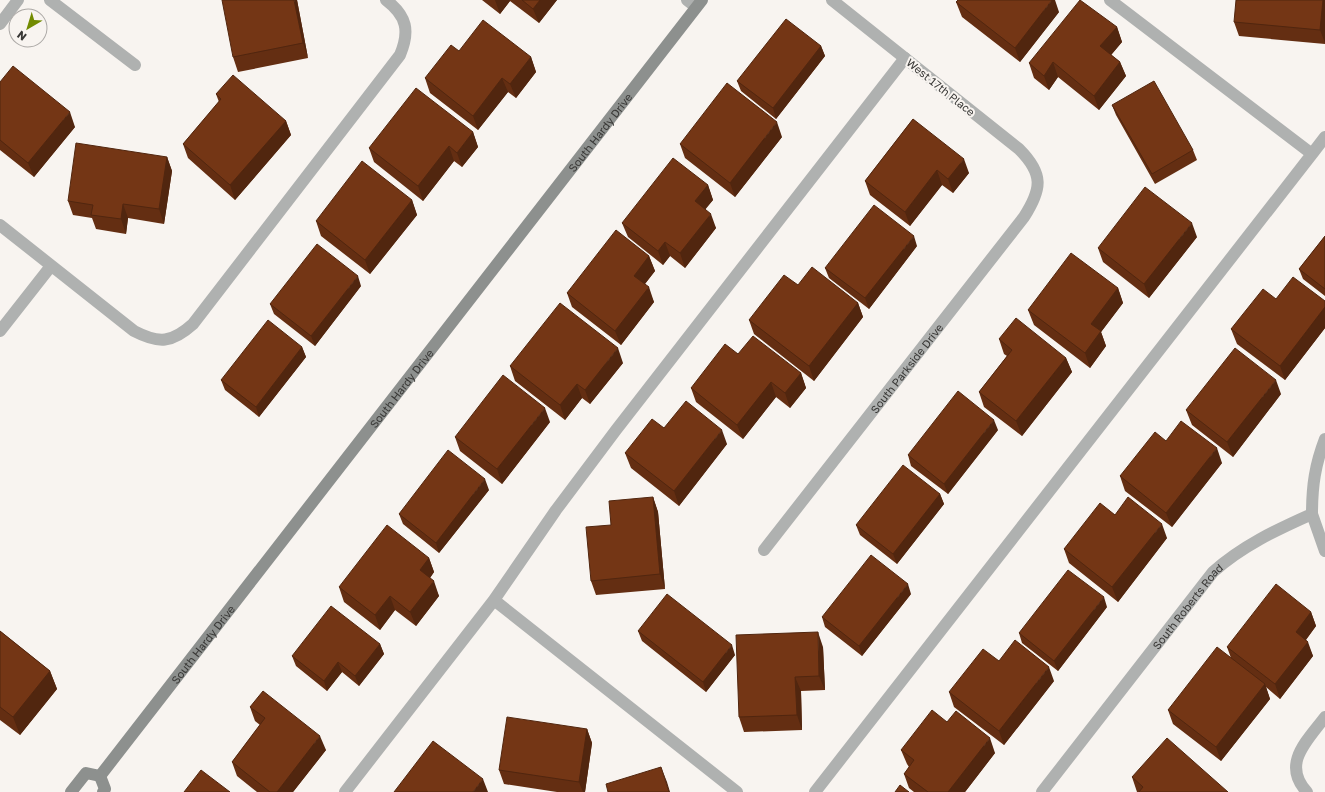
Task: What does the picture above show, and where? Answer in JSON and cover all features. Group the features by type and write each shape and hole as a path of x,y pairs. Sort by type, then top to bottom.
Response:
{"street":[{"path":"0,24 18,0"},
{"path":"50,0 135,65"},
{"path":"0,225 134,331 149,339 166,341 181,334 192,324 400,54 406,42 407,30 401,16 386,0"},
{"name":"West 17th Place","path":"832,0 1020,150 1036,170 1039,182"},
{"path":"1110,0 1312,154"},
{"name":"South Hardy Drive","path":"100,776 695,2"},
{"path":"345,792 494,600 556,510 616,430 904,58"},
{"path":"815,792 1325,137"},
{"name":"South Parkside Drive","path":"764,550 1024,217 1037,194 1039,182"},
{"path":"0,331 51,266"},
{"path":"1325,439 1318,458 1312,485 1312,514 1325,551"},
{"name":"South Roberts Road","path":"1042,792 1213,572 1228,558 1266,535 1312,514"},
{"path":"494,600 737,792"},
{"path":"1307,792 1300,785 1295,770 1297,757 1325,717"},
{"path":"72,792 86,772 100,776 105,789 103,792"}],"building":[{"path":"222,0 294,0 303,43 233,57"},
{"path":"522,0 540,0 533,9"},
{"path":"958,0 1052,0 1015,48 956,2"},
{"path":"1080,0 1117,27 1100,46 1120,62 1094,96 1053,62 1044,76 1029,63"},
{"path":"1236,0 1323,0 1320,30 1234,22"},
{"path":"786,19 821,46 773,108 737,81"},
{"path":"483,20 531,57 510,84 502,78 473,116 425,78 451,45 459,51"},
{"path":"13,66 70,112 28,163 0,140 0,82"},
{"path":"233,75 286,121 230,185 183,144 221,99 216,94"},
{"path":"1154,81 1193,150 1152,174 1112,105"},
{"path":"727,83 777,122 730,183 680,144"},
{"path":"416,88 473,132 457,153 449,146 418,186 369,148"},
{"path":"913,119 964,159 948,179 937,170 905,212 865,181"},
{"path":"76,143 167,157 159,209 123,204 121,219 91,215 93,205 68,201"},
{"path":"673,158 708,185 695,201 711,214 680,253 665,242 658,251 622,223"},
{"path":"362,161 412,200 365,260 316,221"},
{"path":"1145,187 1192,223 1144,284 1098,248"},
{"path":"874,205 914,236 865,298 825,268"},
{"path":"616,230 649,256 634,276 649,287 615,331 567,293"},
{"path":"1325,236 1325,289 1299,269"},
{"path":"317,244 358,276 311,336 270,304"},
{"path":"1071,253 1118,288 1091,324 1101,331 1085,353 1028,310"},
{"path":"812,267 858,303 809,366 749,320 784,275 798,285"},
{"path":"1293,277 1325,301 1325,307 1280,366 1231,329 1263,289 1276,299"},
{"path":"560,303 618,348 585,390 577,384 560,405 510,366"},
{"path":"1016,318 1066,358 1016,421 979,392 1012,350 999,339"},
{"path":"268,320 302,347 256,407 221,380"},
{"path":"753,336 801,373 785,393 771,382 737,425 691,388 725,344 738,354"},
{"path":"1235,348 1276,380 1227,442 1186,410"},
{"path":"503,375 545,408 497,469 455,437"},
{"path":"958,391 994,420 944,484 908,455"},
{"path":"686,401 722,430 674,491 625,453 652,419 664,428"},
{"path":"1181,421 1217,448 1166,513 1120,476 1155,432 1166,441"},
{"path":"448,450 485,479 436,543 399,514"},
{"path":"903,465 940,494 893,554 856,525"},
{"path":"653,497 660,574 591,581 586,527 611,525 609,501"},
{"path":"1128,497 1162,524 1112,587 1064,549 1100,503 1115,515"},
{"path":"387,525 429,558 420,570 434,581 410,612 390,596 375,615 339,587"},
{"path":"871,555 908,584 859,646 822,617"},
{"path":"1068,570 1104,597 1054,661 1019,633"},
{"path":"1276,584 1311,612 1296,632 1308,642 1275,684 1227,647"},
{"path":"667,594 732,645 703,682 638,631"},
{"path":"331,606 380,644 355,676 338,662 324,681 292,656"},
{"path":"0,631 50,671 13,717 0,707"},
{"path":"818,632 819,676 795,677 797,715 739,717 736,635"},
{"path":"1015,640 1049,667 999,731 949,692 983,649 999,661"},
{"path":"1217,647 1265,684 1216,747 1168,710"},
{"path":"263,691 320,736 277,792 270,792 232,762 265,718 250,707"},
{"path":"932,710 947,722 956,711 990,738 948,792 928,792 904,774 914,760 901,750"},
{"path":"507,717 587,729 579,782 499,770"},
{"path":"1167,738 1228,792 1139,792 1143,787 1132,777"},
{"path":"433,741 483,779 473,792 394,792"},
{"path":"661,767 669,792 608,792 606,784"},
{"path":"201,770 230,792 184,792"},
{"path":"900,785 909,792 895,792"}]}
